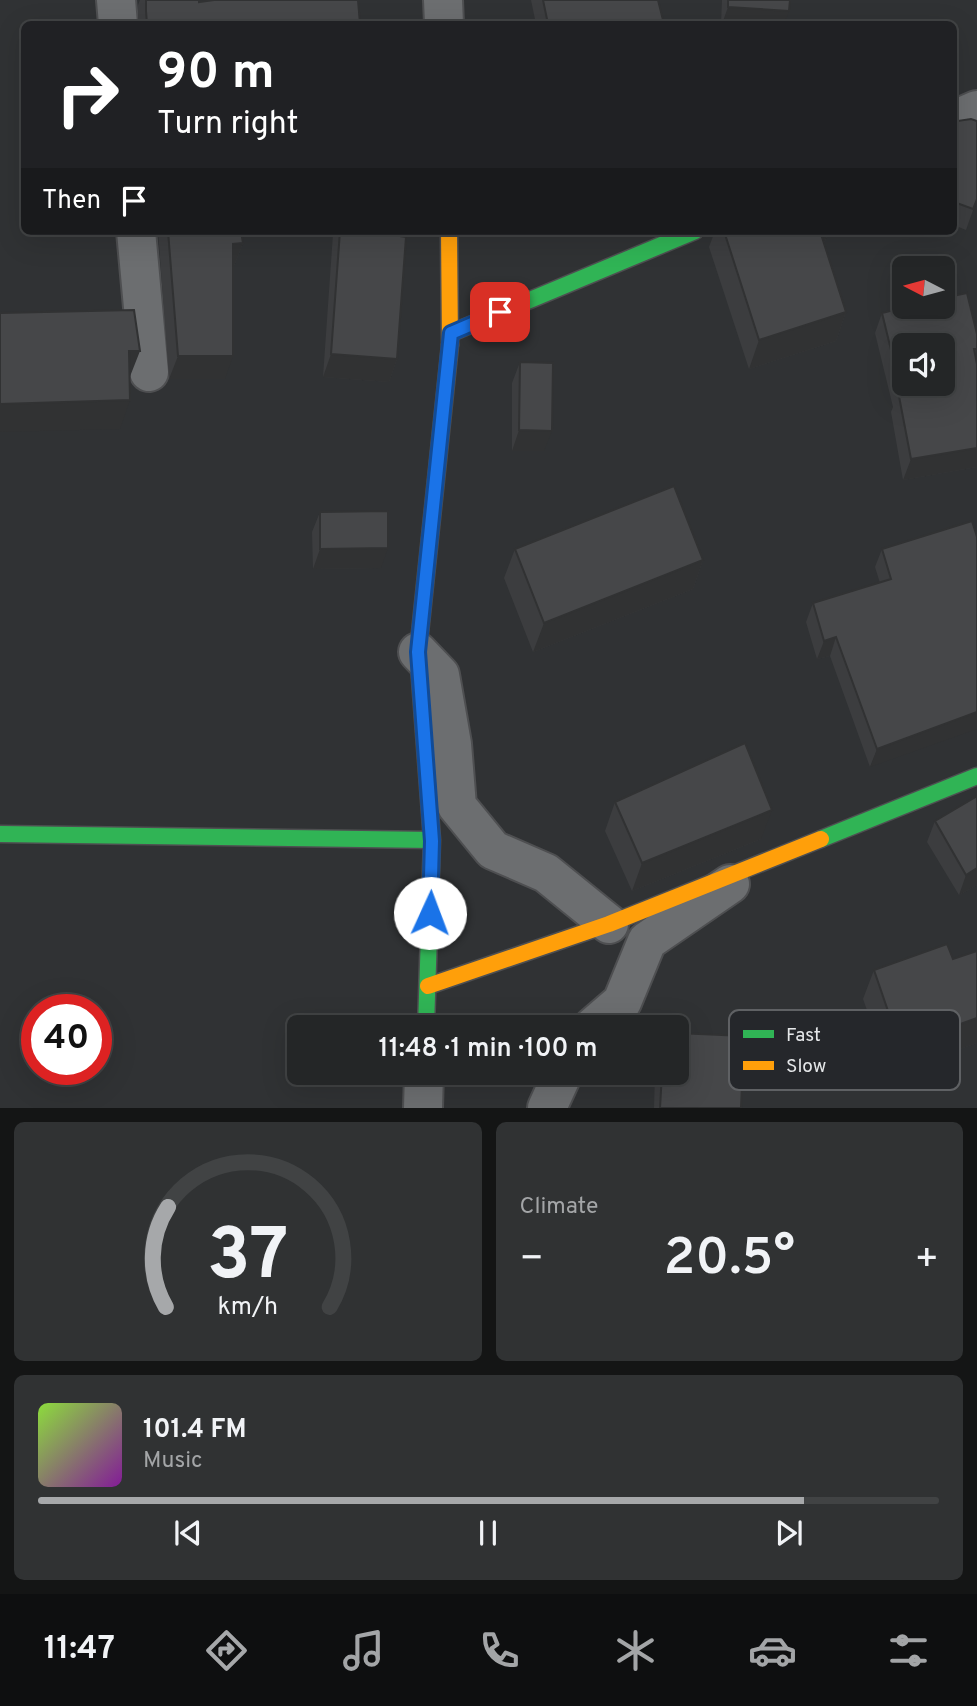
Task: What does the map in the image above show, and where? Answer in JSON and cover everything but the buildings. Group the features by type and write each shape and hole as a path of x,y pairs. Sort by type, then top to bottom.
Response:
{"street":[{"path":"116,0 118,21"},
{"path":"443,0 444,21"},
{"path":"957,119 977,110"},
{"path":"136,235 149,372"},
{"path":"427,1015 432,841 418,652 451,333 449,235"},
{"path":"451,333 685,235"},
{"path":"418,652 440,675 452,744 457,806 493,850 546,873 609,924"},
{"path":"428,986 609,924 977,776"},
{"path":"0,834 432,841"},
{"path":"607,1015 622,1002 647,941 757,865"},
{"path":"423,1108 424,1085"},
{"path":"547,1108 558,1085"}],"traffic: fast":[{"path":"451,333 685,235"},
{"path":"426,1015 432,840 418,652 450,345"},
{"path":"821,839 977,776"},
{"path":"0,834 432,840"}],"traffic: slow":[{"path":"449,235 450,345"},
{"path":"428,986 609,924 821,839"}],"route":[{"path":"430,913 432,841 418,652 451,333 500,312"}]}
